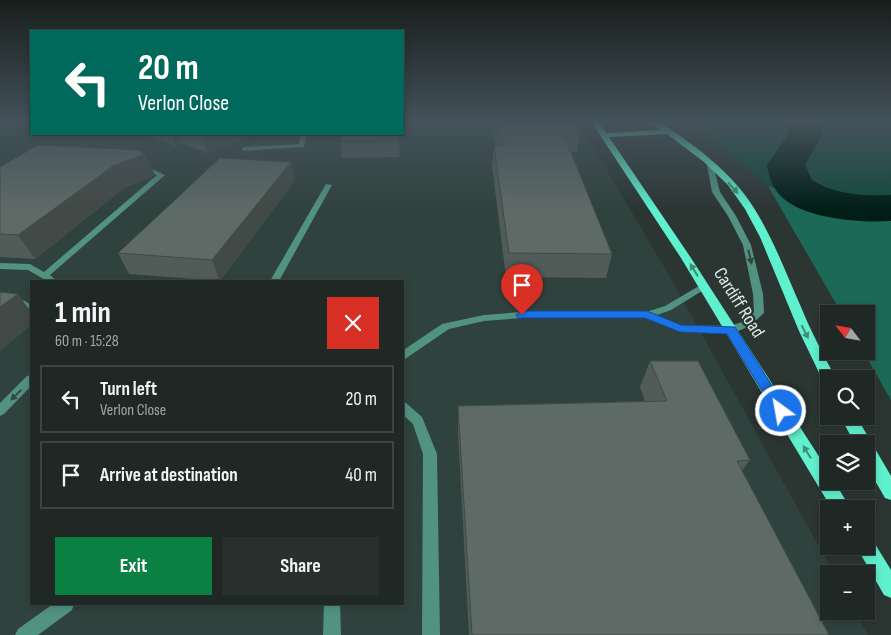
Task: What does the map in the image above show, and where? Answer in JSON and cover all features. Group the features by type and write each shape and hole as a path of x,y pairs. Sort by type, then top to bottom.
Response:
{"main road":[{"name":"Cardiff Road","path":"617,153 704,286 836,500"},
{"path":"697,153 749,207 765,235 802,324 825,370"},
{"path":"875,464 891,492"},
{"path":"871,555 891,588"}],"street":[{"path":"44,276 162,175 144,165 127,163"},
{"path":"647,314 680,328 731,330 746,324 759,313 758,294 747,245 732,216 716,192 710,164"},
{"path":"275,280 328,185"},
{"path":"0,266 30,268 51,280"},
{"path":"404,356 446,326 484,318 522,315 647,314 668,308 704,286"},
{"path":"0,298 22,303 30,308"},
{"path":"0,411 30,380"},
{"path":"404,408 418,421 430,454 431,635"},
{"path":"24,635 65,605"},
{"path":"332,605 332,635"}],"shaded area":[{"path":"0,153 597,153 673,282 820,549 820,555 824,555 829,565 820,565 820,620 860,620 868,635 0,635"}],"green space":[{"path":"729,153 891,153 891,208 874,210 846,207 768,186"},
{"path":"768,186 844,206 875,209 891,208 891,400 868,360 875,360 875,305 837,305"}],"building":[{"path":"25,153 145,154 113,166 18,235 0,234 0,167"},
{"path":"495,153 571,153 612,254 509,253"},
{"path":"220,158 291,162 212,260 118,253"},
{"path":"0,292 18,294 0,307"},
{"path":"650,361 698,361 750,460 737,461 829,635 472,635 458,406 667,401"}],"waterway":[{"path":"794,153 786,165 790,180 797,189 808,196 836,205 866,209 891,208"}],"route":[{"path":"522,315 647,314 680,328 731,330 781,411"}]}
